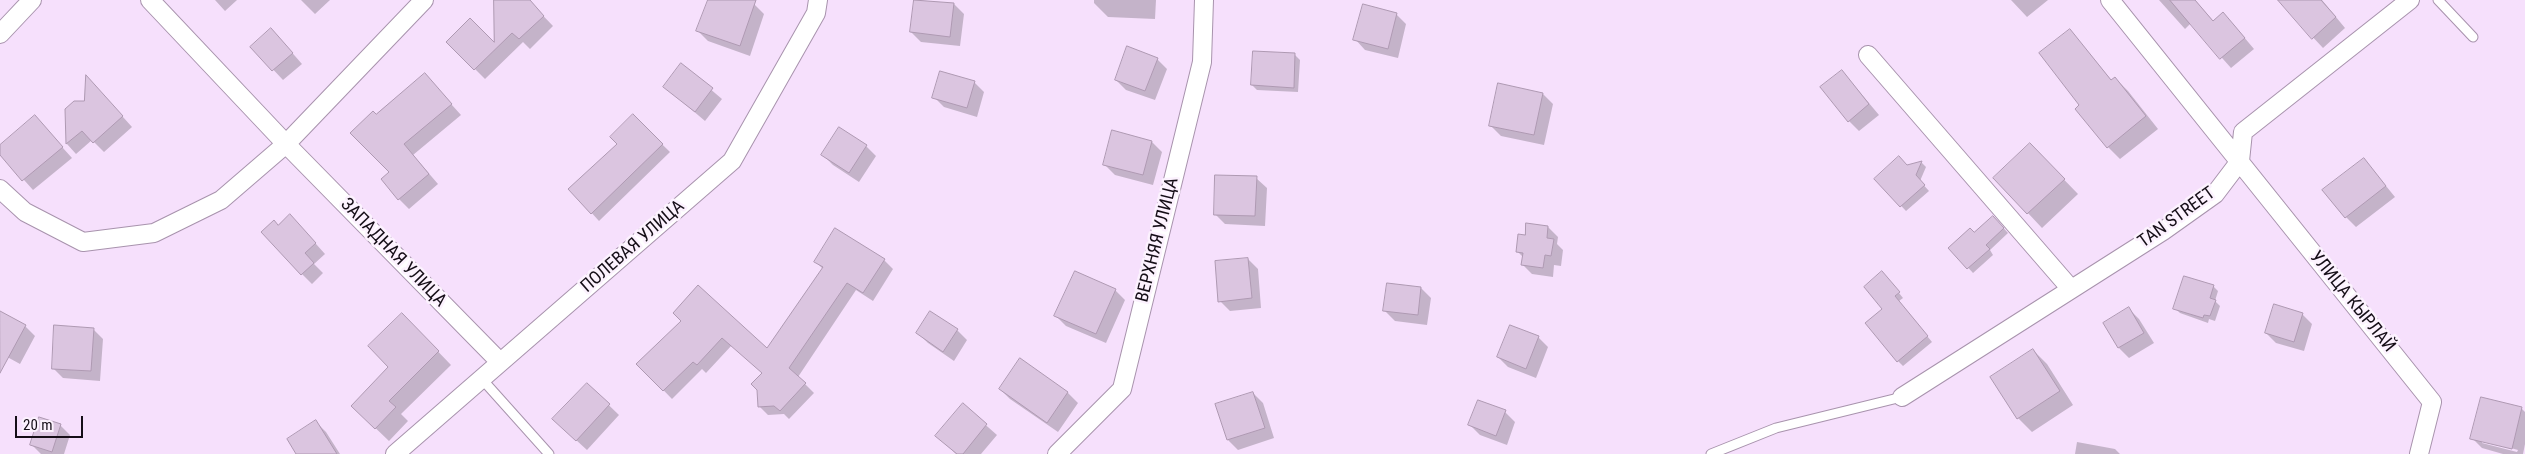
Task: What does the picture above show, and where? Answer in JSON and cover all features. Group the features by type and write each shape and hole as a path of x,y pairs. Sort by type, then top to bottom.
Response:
{"street":[{"path":"0,34 32,0"},
{"name":"ЗАПАДНАЯ УЛИЦА","path":"150,0 286,144 500,362"},
{"path":"0,189 25,212 83,242 154,233 221,200 286,144 424,0"},
{"name":"ПОЛЕВАЯ УЛИЦА","path":"395,454 732,161 816,13 818,0"},
{"name":"ВЕРХНЯЯ УЛИЦА","path":"1057,454 1122,389 1202,62 1204,0"},
{"path":"2110,0 2240,161"},
{"path":"2240,161 2243,132 2410,0"},
{"path":"1868,54 2071,289"},
{"name":"TAN STREET","path":"1902,397 2163,231 2214,194 2240,161"},
{"name":"УЛИЦА КЫРЛАЙ","path":"2240,161 2432,402 2419,454"}],"lane":[{"path":"2438,0 2473,37"},
{"path":"481,378 550,454"},
{"path":"1711,454 1776,428 1902,397"}],"building":[{"path":"494,0 530,0 544,16 519,39 512,33 474,70 446,42 470,18 494,42"},
{"path":"708,0 756,0 740,46 696,31"},
{"path":"914,0 954,3 950,37 910,32"},
{"path":"2170,0 2195,0 2213,21 2223,12 2245,38 2220,59"},
{"path":"2278,0 2321,0 2336,17 2312,39"},
{"path":"1363,4 1397,13 1388,49 1353,40"},
{"path":"271,28 293,53 272,71 250,47"},
{"path":"2070,29 2111,80 2115,77 2146,116 2107,148 2075,109 2079,105 2039,53"},
{"path":"1127,46 1158,58 1145,91 1115,80"},
{"path":"1253,51 1295,53 1294,88 1251,85"},
{"path":"681,63 713,88 695,112 663,87"},
{"path":"1842,70 1869,104 1848,122 1820,87"},
{"path":"940,71 975,81 967,108 932,98"},
{"path":"425,73 452,104 404,144 429,174 398,200 381,179 389,172 350,133 373,111 376,114"},
{"path":"86,75 123,116 93,143 82,131 66,144 65,109 74,101 84,101"},
{"path":"1498,83 1543,93 1534,135 1489,126"},
{"path":"633,114 663,144 591,214 568,189 617,144 610,137"},
{"path":"35,115 63,147 22,181 0,155 0,145"},
{"path":"839,127 867,145 849,173 821,155"},
{"path":"1112,130 1152,141 1143,175 1103,165"},
{"path":"2030,143 2065,179 2027,214 1993,178"},
{"path":"1899,156 1907,165 1922,161 1916,175 1925,185 1900,207 1874,179"},
{"path":"2364,158 2386,186 2345,218 2322,190"},
{"path":"1215,175 1257,176 1255,216 1214,215"},
{"path":"290,214 316,243 305,253 314,263 301,275 261,232 274,220 278,225"},
{"path":"1993,216 2004,228 1986,245 1990,249 1967,269 1948,248 1970,228 1974,232"},
{"path":"1526,223 1548,226 1547,238 1554,239 1551,256 1545,255 1543,268 1521,265 1523,253 1516,252 1518,234 1525,235"},
{"path":"835,228 885,259 863,293 847,283 789,368 806,383 780,411 774,406 758,407 757,390 751,384 762,373 722,338 697,365 693,362 663,391 636,364 681,321 673,313 698,285 767,348 823,267 814,262"},
{"path":"1248,258 1252,298 1218,302 1215,261"},
{"path":"1075,271 1116,289 1096,334 1054,316"},
{"path":"1882,271 1900,292 1895,296 1928,336 1897,362 1865,323 1882,309 1864,287"},
{"path":"2184,276 2214,285 2210,298 2216,300 2210,316 2204,315 2203,318 2173,309"},
{"path":"1387,283 1421,287 1418,315 1383,311"},
{"path":"2274,304 2303,313 2294,342 2265,333"},
{"path":"2129,307 2144,333 2118,348 2103,323"},
{"path":"0,311 26,325 0,373"},
{"path":"930,311 958,329 943,352 916,333"},
{"path":"402,313 439,351 389,401 396,407 375,429 351,406 388,367 368,346"},
{"path":"54,325 94,328 91,371 52,369"},
{"path":"1510,325 1539,336 1526,369 1497,357"},
{"path":"2033,349 2060,391 2017,419 1990,377"},
{"path":"1020,358 1068,392 1047,423 999,389"},
{"path":"587,383 610,404 576,441 552,419"},
{"path":"1253,392 1265,428 1227,440 1215,404"},
{"path":"2481,397 2522,407 2512,449 2470,439"},
{"path":"1478,400 1506,410 1496,436 1468,425"},
{"path":"963,403 987,424 963,454 957,454 935,436"},
{"path":"39,417 61,424 52,452 30,445"},
{"path":"316,420 337,454 296,454 287,439"}]}
